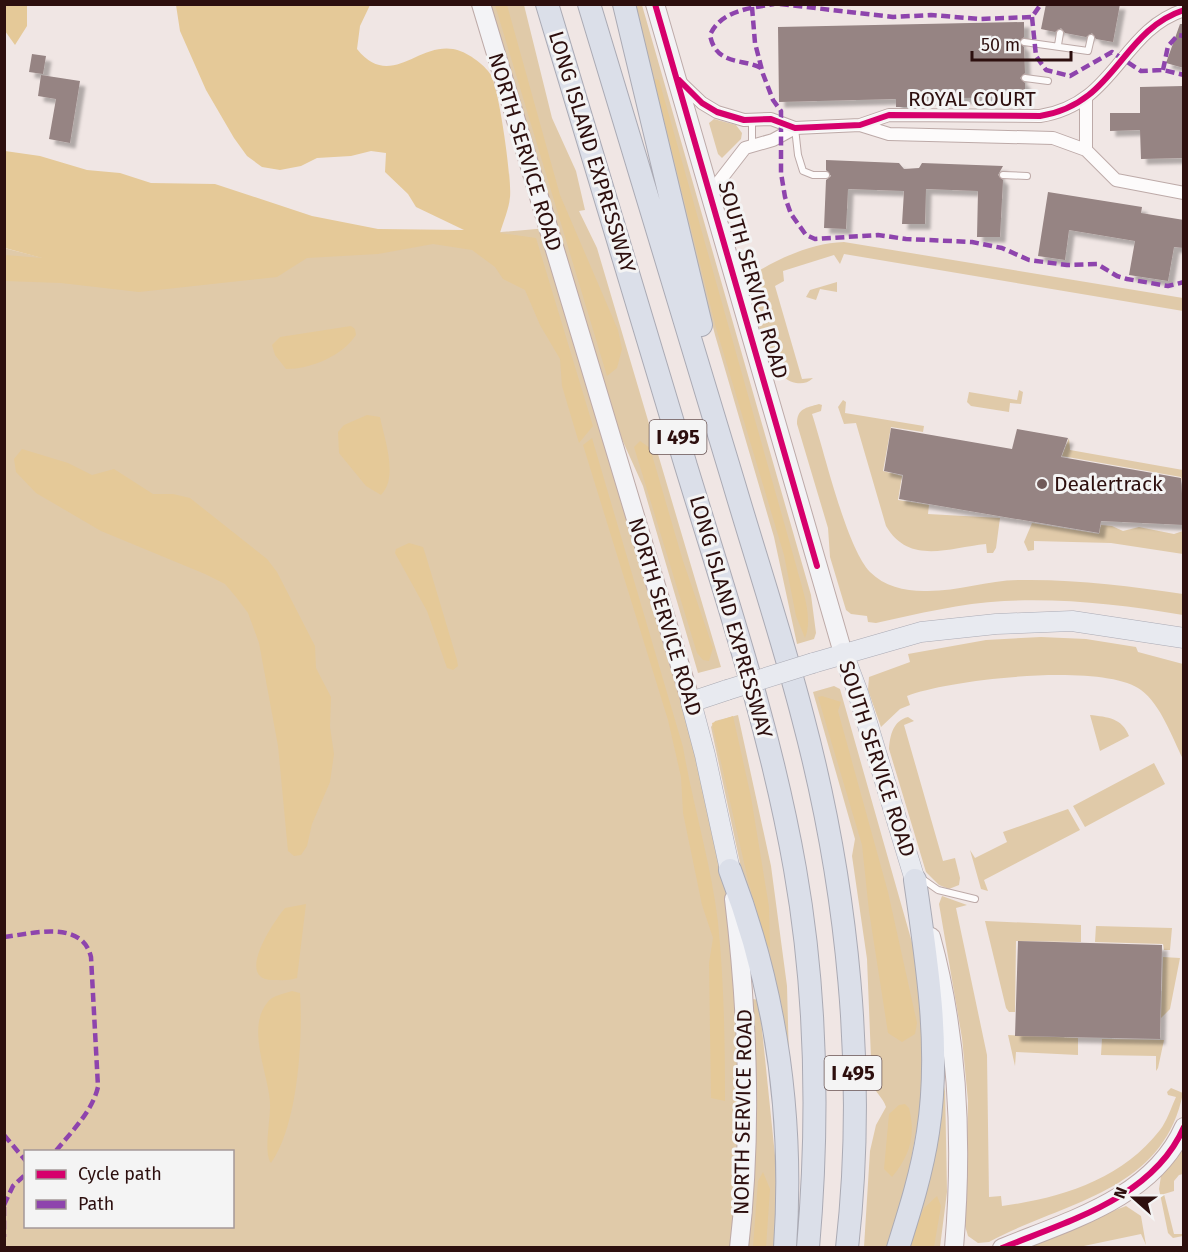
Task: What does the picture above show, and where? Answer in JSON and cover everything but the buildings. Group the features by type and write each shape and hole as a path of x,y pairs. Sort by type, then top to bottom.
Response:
{"highway":[{"name":"LONG ISLAND EXPRESSWAY","path":"547,4 753,686 787,826 802,922 812,1018 814,1126 808,1248"},
{"name":"LONG ISLAND EXPRESSWAY","path":"589,4 804,721 833,859 846,955 853,1062 852,1192 847,1248"},
{"path":"624,4 701,326 701,375"},
{"path":"730,870 756,947 778,1052 787,1181 785,1248"},
{"path":"898,1248 921,1170 932,1091 932,1019 914,876"}],"main road":[{"name":"NORTH SERVICE ROAD","path":"481,4 691,702 730,870 743,987 747,1054 747,1138 739,1248"},
{"name":"SOUTH SERVICE ROAD","path":"655,4 843,653 858,693 914,876 939,968 954,1051 959,1135 954,1248"},
{"path":"691,702 843,653 921,632 1044,621 1109,626 1184,638"},
{"path":"1002,1248 1112,1201 1136,1186 1173,1148 1184,1127"},
{"path":"955,1229 971,1248"}],"street":[{"name":"ROYAL COURT","path":"795,128 860,125 889,115 1031,117 1064,110 1086,98 1109,77 1151,28 1184,10"},
{"path":"677,79 709,108 736,118 771,119 795,128"},
{"path":"1086,98 1086,150"},
{"name":"ROYAL COURT","path":"860,125 889,134 1038,136 1064,140 1086,150 1116,180 1184,193"},
{"path":"711,192 739,153 752,144 773,140 795,128"}],"lane":[{"path":"1058,45 1060,33"},
{"path":"1024,42 1088,51 1091,38"},
{"path":"1025,78 1048,81"},
{"path":"752,120 752,144"},
{"path":"795,128 798,155 803,171 813,176 826,175"},
{"path":"1003,175 1027,176"},
{"path":"914,876 938,890 975,899"}],"shaded area":[{"path":"4,5 27,5 27,26 15,45 5,31"},
{"path":"176,5 370,5 360,26 357,49 369,61 381,65 392,65 427,52 453,49 469,55 488,71 498,97 509,172 509,202 500,233 536,238 593,426 579,443 562,386 560,359 540,325 525,290 503,279 495,267 472,250 433,244 378,254 307,258 277,277 139,292 61,283 5,281 5,255 42,258 5,248 5,151 40,156 87,170 120,173 151,183 215,184 312,216 378,229 464,230 416,207 408,194 385,172 386,153 371,151 351,156 317,158 301,166 280,170 262,167 247,156 206,90 180,31"},
{"path":"491,5 524,5 552,118 576,171 585,210 579,211 597,248 721,667 698,673 643,486 620,435"},
{"path":"495,5 507,5 560,195 618,330 622,349 617,368 607,376"},
{"path":"632,5 642,5 811,595 816,633 814,639 797,644 774,537 715,335"},
{"path":"654,79 659,80 803,592 808,621 805,638 796,616 784,555 716,328"},
{"path":"714,119 736,125 742,133 741,139 722,158 718,154 709,123"},
{"path":"548,228 691,702 739,945 739,1247 5,1247 4,248 83,268"},
{"path":"844,242 1183,298 1183,311 844,254 840,264 834,255 783,271 784,281 775,286 802,379 813,378 805,383 796,383 785,378 769,355 747,278 769,265 806,249"},
{"path":"837,282 837,292 820,289 816,300 806,297 810,290"},
{"path":"351,326 355,329 356,335 350,342 334,355 315,364 286,369 275,355 272,345 280,337"},
{"path":"1019,390 1023,392 1021,404 1010,403 1009,412 971,406 967,402 969,392 1017,400"},
{"path":"843,400 846,402 845,413 924,426 923,432 891,427 883,471 902,476 898,500 929,505 928,514 1000,518 996,548 993,553 987,553 986,544 944,550 918,550 906,546 895,538 886,526 856,423 844,424 838,407"},
{"path":"819,404 822,405 821,411 812,414 844,521 861,560 870,572 882,581 902,589 924,591 1020,580 1122,586 1183,594 1183,615 1094,603 1027,600 972,604 876,623 868,622 867,616 851,614 846,610 830,557 828,528 797,424 801,412"},
{"path":"367,415 380,417 389,457 389,478 381,495 366,486 339,453 338,432 344,425"},
{"path":"592,438 683,747 711,878 722,967 725,1101 711,1098 709,963 713,938 702,905 683,813 681,777 668,720 583,445"},
{"path":"1069,438 1070,450 1183,470 1183,487 1181,477 1062,456"},
{"path":"640,441 650,448 683,561 713,648 709,661 703,660 697,653 634,447"},
{"path":"22,449 68,463 92,475 114,469 153,494 173,494 190,498 267,559 277,572 315,646 316,668 331,697 330,727 334,754 330,782 312,824 307,846 301,855 294,856 288,851 278,746 259,643 248,613 225,584 101,531 36,493 16,472 14,459"},
{"path":"1032,523 1099,534 1101,525 1112,526 1123,531 1139,527 1174,534 1183,531 1183,554 1111,543 1034,541 1034,550 1028,551 1024,542"},
{"path":"409,543 423,547 457,660 458,666 453,670 447,668 427,611 395,553 396,549"},
{"path":"1041,637 1086,639 1136,647 1138,652 1183,664 1183,759 1165,722 1148,696 1141,690 1122,682 1095,677 1026,676 990,679 928,690 907,696 910,705 900,709 881,727 868,690 869,677 910,662 908,654 986,640"},
{"path":"834,686 840,689 915,953 924,1024 920,1112 905,1192 889,1247 864,1247 870,1151 876,1125 886,1107 872,1083 867,959 852,856 855,839 813,692"},
{"path":"822,696 841,702 838,711 888,892 917,1023 915,1034 902,1042 888,1033 869,911 862,845 818,697"},
{"path":"738,715 771,866 787,986 790,1097 711,727 715,721"},
{"path":"1090,715 1118,722 1129,736 1100,751"},
{"path":"733,716 751,797 769,907 770,948 766,944 748,880 712,723"},
{"path":"908,717 914,721 904,725 943,861 955,858 960,878 959,885 949,889 939,885 926,872 889,749 893,729"},
{"path":"1154,763 1165,784 1085,827 1073,806"},
{"path":"1068,809 1080,830 984,880 988,891 981,889 970,850 975,858 1007,842 1003,832"},
{"path":"942,896 967,905 956,908 987,1055 989,1197 1001,1196 1002,1206 1046,1198 1068,1192 1108,1174 1127,1162 1160,1130 1176,1097 1168,1095 1167,1092 1171,1088 1183,1093 1172,1126 1155,1153 1133,1173 1107,1190 989,1242 978,1243 968,1236 965,1226 968,1101 962,1038 939,904"},
{"path":"306,904 297,978 273,980 262,977 257,971 257,961 266,936 285,908"},
{"path":"985,921 1081,925 1081,942 1016,941 1015,1012 1009,1012 1006,1008"},
{"path":"1096,926 1172,928 1170,950 1164,950 1163,944 1095,942"},
{"path":"1163,957 1180,958 1170,1009 1161,1018"},
{"path":"292,991 300,993 301,1034 297,1081 287,1127 271,1163 267,1144 269,1092 260,1052 258,1026 261,1014 269,1000"},
{"path":"753,999 759,1000 781,1214 776,1247 746,1248 751,1211"},
{"path":"1008,1035 1078,1038 1078,1055 1016,1052 1015,1066"},
{"path":"1102,1039 1164,1040 1158,1068 1156,1071 1156,1056 1101,1055"},
{"path":"945,1086 947,1192 940,1247 903,1248 929,1171"},
{"path":"905,1104 909,1108 912,1127 907,1153 892,1177 884,1169 889,1114 899,1105"},
{"path":"1183,1143 1183,1174 1174,1181 1174,1191 1164,1194 1174,1234 1183,1234 1183,1236 1173,1238 1168,1233 1159,1189 1161,1176"},
{"path":"763,1172 770,1189 766,1247 753,1247 758,1181"},
{"path":"937,1196 941,1206 934,1247 907,1248 924,1208"},
{"path":"1126,1206 1141,1216 1146,1245 1141,1234 1079,1247 1017,1248"}],"marked path":[{"path":"761,68 724,56 713,45 710,35 721,20 729,15 774,4"},
{"path":"780,4 893,17 931,15 979,19 1032,17 1041,4"},
{"path":"752,7 755,43 763,74 773,100 781,111 781,173 785,197 791,214 806,235 815,239 878,235 906,239 972,242 1002,248 1029,260 1067,265 1097,264 1127,279 1168,286 1184,282"},
{"path":"1032,17 1036,56 1046,70 1070,76 1112,52 1141,71 1163,70 1184,75"},
{"path":"1163,70 1168,46 1178,35 1184,36"},
{"path":"4,937 41,932 67,933 77,937 86,945 91,957 98,1087 86,1113 57,1150"},
{"path":"4,1135 24,1159"},
{"path":"4,1205 13,1186 24,1176"},
{"path":"4,1207 4,1237"}],"cycle path":[{"path":"655,4 817,566"},
{"path":"679,80 702,103 717,112 744,120 771,119 795,128 860,125 889,115 1040,116 1065,109 1086,97 1102,83 1145,34 1163,20 1184,10"},
{"path":"1002,1248 1080,1217 1130,1189 1152,1172 1170,1151 1184,1127"}],"place":[{"name":"Dealertrack","path":"1042,484"}]}
